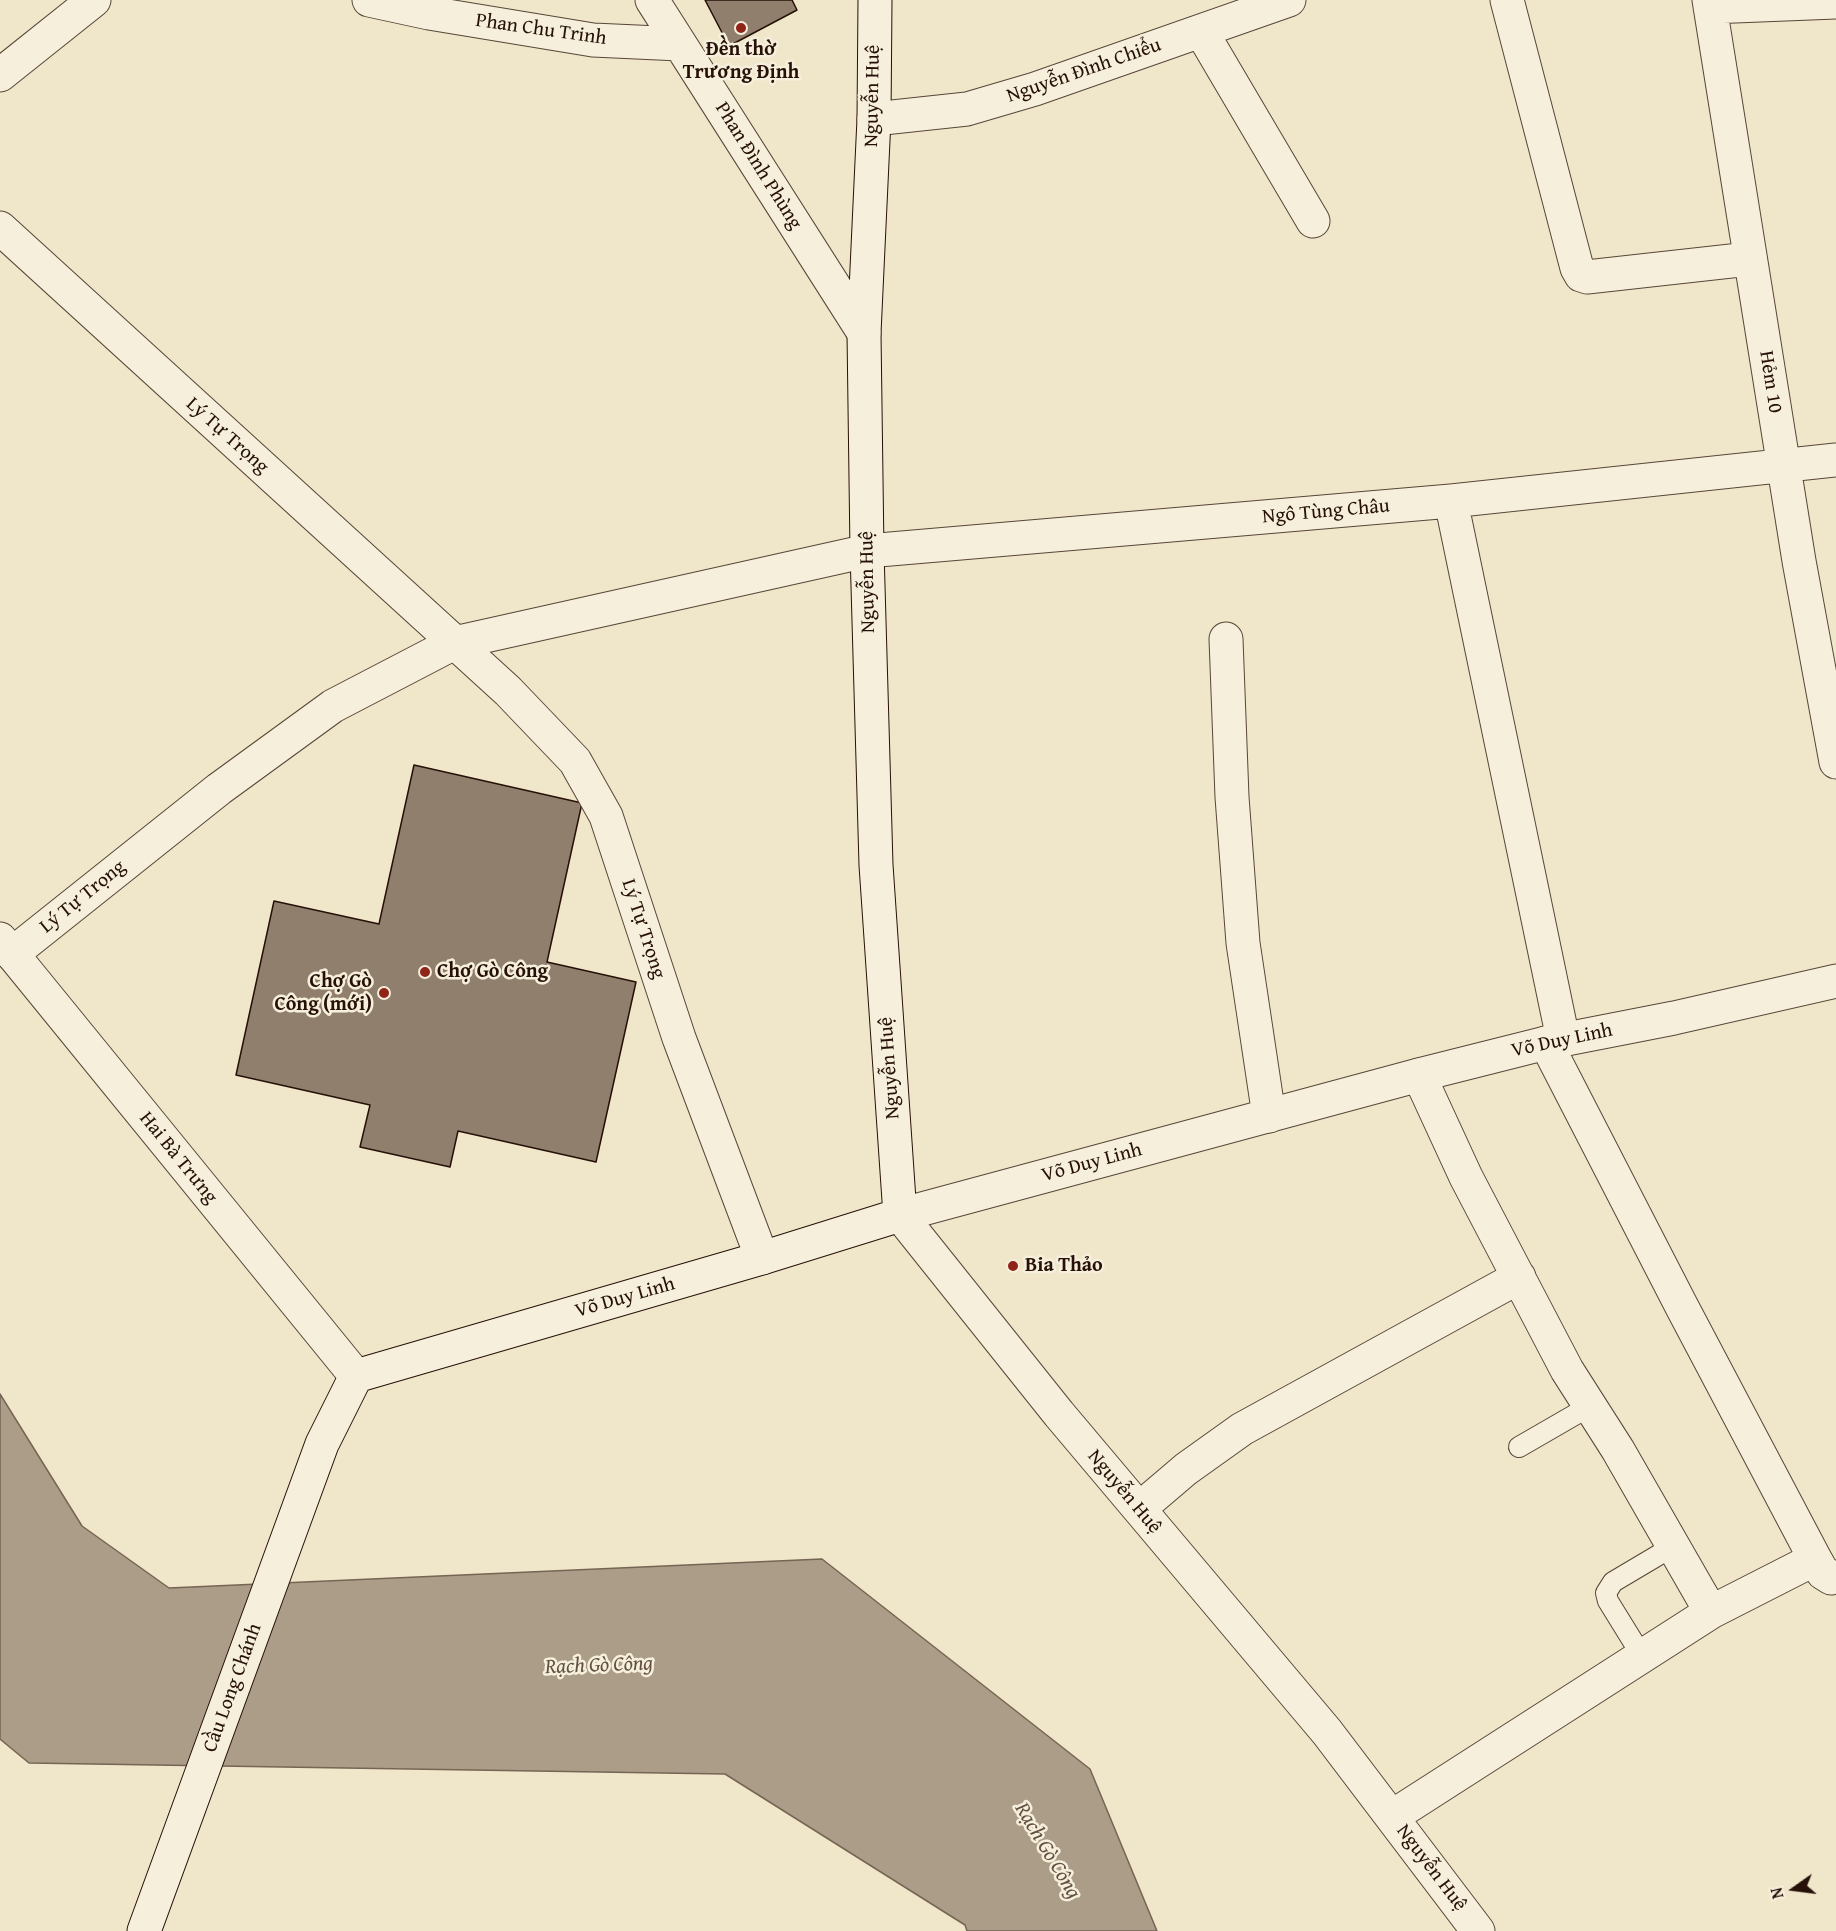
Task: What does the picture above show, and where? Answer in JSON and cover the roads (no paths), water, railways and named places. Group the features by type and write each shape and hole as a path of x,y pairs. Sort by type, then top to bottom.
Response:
{"street":[{"path":"0,75 94,0"},
{"name":"Phan Chu Trinh","path":"369,0 429,13 593,40 680,44"},
{"name":"Phan Đình Phùng","path":"652,0 864,333"},
{"name":"Nguyễn Huệ","path":"875,0 874,119 864,333 867,551 876,865 900,1215 1059,1414 1327,1732 1393,1816 1478,1931"},
{"name":"Nguyễn Đình Chiểu","path":"874,119 967,109 1035,89 1290,0"},
{"path":"1507,0 1574,257 1581,275 1587,277 1749,259"},
{"path":"1709,4 1836,2"},
{"name":"Hẻm 10","path":"1709,4 1749,259 1836,762"},
{"path":"1201,32 1313,221"},
{"name":"Lý Tự Trọng","path":"0,228 508,691 575,761 606,816 679,1038 762,1258"},
{"name":"Ngô Tùng Châu","path":"867,551 1451,501 1836,460"},
{"path":"1393,1816 1711,1612 1826,1568 1676,1297 1555,1041 1451,501"},
{"name":"Lý Tự Trọng","path":"6,946 333,706 454,643 867,551"},
{"path":"1226,639 1232,797 1243,943 1269,1116"},
{"name":"Hai Bà Trưng","path":"6,946 356,1376"},
{"name":"Võ Duy Linh","path":"356,1376 762,1258 900,1215 1419,1075 1555,1041 1674,1018 1836,981"},
{"path":"1419,1075 1467,1177 1566,1370 1618,1450 1711,1612"},
{"path":"1139,1509 1186,1469 1242,1429 1519,1277"},
{"name":"Cầu Long Chánh","path":"144,1931 322,1444 356,1376"}],"lane":[{"path":"1519,1447 1590,1406"},
{"path":"1642,1656 1605,1593 1613,1582 1672,1546"}],"water":[{"name":"Rạch Gò Công","path":"0,1394 82,1526 169,1588 822,1559 1090,1769 1157,1931 967,1931 965,1925 725,1774 29,1763 0,1739"}],"place":[{"name":"Đền thờ Trương Định","path":"741,28"},
{"name":"Chợ Gò Công","path":"425,972"},
{"name":"Chợ Gò Công (mới)","path":"384,993"},
{"name":"Bia Thảo","path":"1013,1266"}]}
